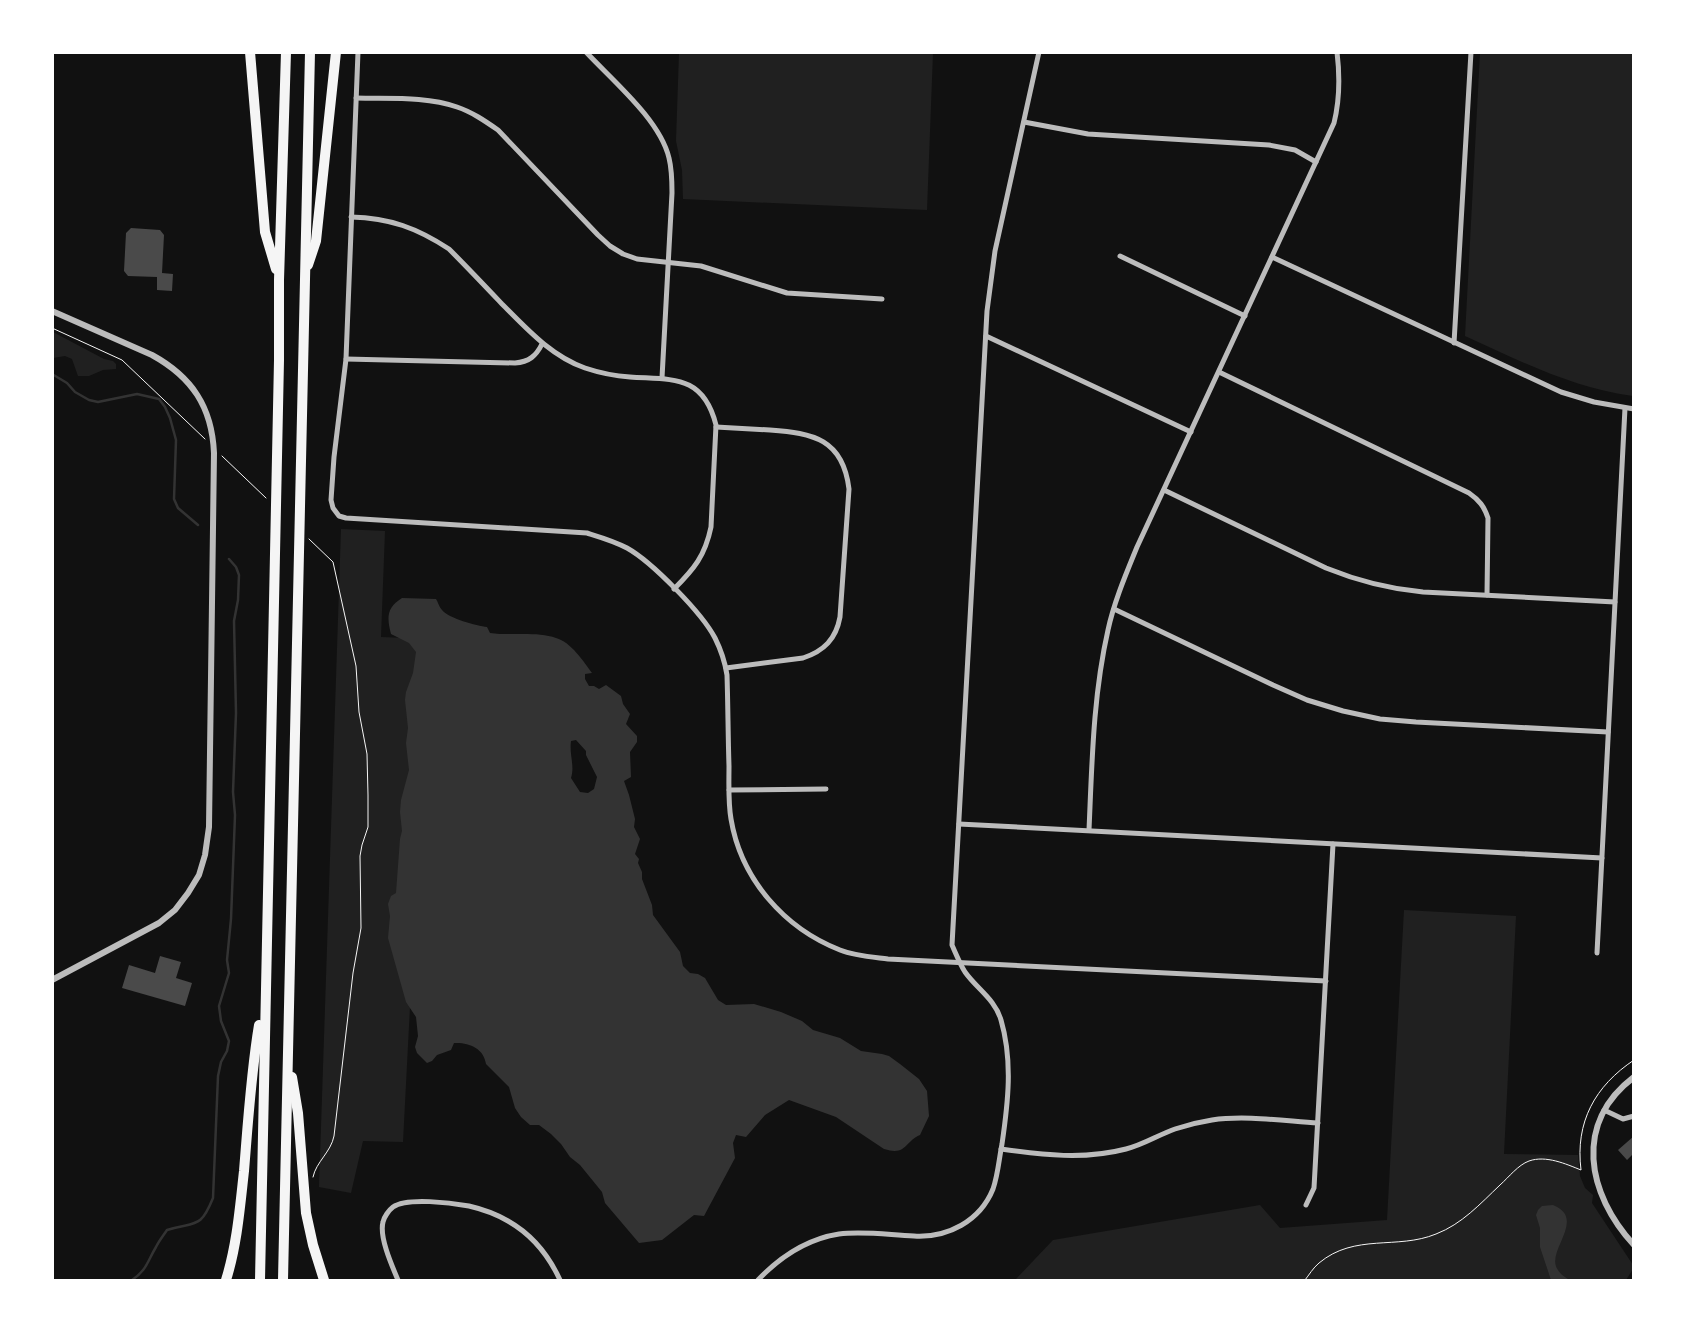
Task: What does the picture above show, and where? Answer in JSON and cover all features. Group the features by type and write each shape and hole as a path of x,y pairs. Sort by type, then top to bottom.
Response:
{"highway":[{"path":"250,52 265,232 279,280"},
{"path":"260,1280 279,360 279,280 286,52"},
{"path":"283,1280 310,52"},
{"path":"304,278 316,241 336,52"},
{"path":"226,1280 235,1243 241,1204 254,1058 265,992"},
{"path":"288,1056 298,1113 306,1213 313,1245 324,1280"}],"street":[{"path":"358,52 346,359 334,457 331,500 333,508 339,516 346,518 587,533 607,538 645,560 707,624 716,640 726,668 731,818 735,839 743,858 765,897 781,914 800,929 841,951 864,956 960,963 1326,981"},
{"path":"586,52 653,124 669,157 672,184 662,378"},
{"path":"758,1280 780,1260 797,1249 816,1240 836,1234 857,1232 931,1236 947,1233 975,1216 993,1189 997,1174 1006,1120 1009,1081 1001,1019 986,994 975,984 960,963 952,945 990,281 1039,52"},
{"path":"1089,830 1095,712 1100,669 1114,609 1137,547 1334,123 1340,86 1337,52"},
{"path":"1454,343 1471,52"},
{"path":"356,98 436,102 458,107 479,117 504,135 598,236 623,254 637,259 701,266 787,293 882,299"},
{"path":"1024,122 1088,134 1282,146 1295,150 1316,162"},
{"path":"351,217 393,222 431,238 449,249 542,344 563,358 606,374 675,379 698,391 706,400 713,412 716,428 711,527 707,544 700,559 690,573 674,589"},
{"path":"1120,256 1245,316"},
{"path":"1272,257 1560,392 1594,402 1634,409"},
{"path":"52,311 152,355 167,363 181,374 202,402 213,436 214,453 209,827 205,855 199,875 175,910 159,923 52,980"},
{"path":"986,336 1191,432"},
{"path":"346,359 515,363 524,362 532,358 542,344"},
{"path":"1218,372 1478,499 1484,507 1488,518 1487,595"},
{"path":"1597,953 1625,408"},
{"path":"716,428 810,434 834,450 842,461 847,474 849,489 840,617 838,628 832,640 824,648 802,658 726,668"},
{"path":"1164,490 1349,577 1399,590 1615,602"},
{"path":"1114,609 1273,685 1307,700 1343,711 1380,719 1416,722 1608,732"},
{"path":"729,790 826,789"},
{"path":"959,824 1602,858"},
{"path":"1306,1205 1314,1188 1333,844"},
{"path":"1634,1077 1622,1086 1604,1110 1595,1132 1593,1149 1593,1168 1597,1185 1616,1221 1634,1245"},
{"path":"1604,1110 1623,1119 1634,1116"},
{"path":"1001,1149 1042,1155 1080,1156 1126,1149 1190,1124 1215,1120 1236,1118 1318,1123"},
{"path":"398,1280 384,1238 383,1220 393,1207 409,1202 469,1207 489,1212 509,1222 526,1234 541,1249 554,1267 560,1280"}],"path":[{"path":"52,328 122,360 207,441"},
{"path":"221,454 270,502"},
{"path":"305,535 333,562 352,644 357,675 359,712 367,754 368,786 368,827 360,856 361,928 353,973 334,1136 330,1148 316,1168 313,1179"},
{"path":"1305,1280 1319,1263 1348,1247 1366,1243 1417,1240 1448,1229 1468,1216 1514,1171 1531,1160 1557,1161 1581,1170"}],"shaded area":[{"path":"679,53 933,53 927,210 683,199 682,170 676,141"},
{"path":"1480,53 1633,53 1633,396 1589,387 1568,380 1465,336"},
{"path":"53,332 104,359 113,361 116,364 116,369 103,370 89,376 78,376 72,359 65,356 53,358"},
{"path":"341,529 385,531 381,637 429,639 403,1142 363,1141 351,1193 319,1187"},
{"path":"402,598 436,599 445,613 463,621 487,627 490,633 532,634 562,640 577,653 592,673 585,674 585,679 589,686 599,689 606,685 621,696 623,704 630,714 626,724 637,736 637,742 630,752 631,777 624,781 635,819 634,827 640,839 635,854 639,859 638,863 642,872 642,879 652,905 653,915 680,952 683,966 690,973 698,974 705,978 718,1000 726,1005 754,1004 781,1012 802,1021 813,1030 840,1038 861,1051 889,1056 919,1079 927,1091 929,1116 920,1135 905,1147 897,1151 891,1151 884,1149 836,1117 789,1100 765,1115 746,1137 736,1135 733,1143 735,1158 704,1216 694,1215 662,1240 639,1243 605,1203 602,1192 580,1165 570,1157 561,1144 539,1125 530,1125 521,1117 515,1108 509,1087 486,1064 485,1058 479,1050 470,1045 454,1043 451,1050 437,1055 432,1061 427,1063 417,1053 415,1047 418,1036 416,1017 406,1002 388,938 390,916 388,904 391,896 396,893 402,831 401,800 409,770 405,700 413,673 416,652 409,643 391,634 389,614","holes":["576,740 586,751 586,755 597,777 594,789 588,793 580,792 571,778 571,741"]},
{"path":"1404,910 1516,916 1504,1154 1578,1155 1580,1176 1585,1188 1593,1195 1592,1203 1633,1265 1633,1269 1626,1280 1012,1280 1016,1279 1053,1240 1260,1205 1280,1228 1387,1220"},
{"path":"1553,1205 1563,1211 1567,1219 1555,1263 1560,1273 1570,1280 1551,1280 1540,1247 1540,1228 1536,1215 1542,1206"}],"building":[{"path":"131,228 160,230 164,235 162,273 173,274 172,291 157,290 157,277 128,276 124,271 126,233"},
{"path":"160,956 181,962 176,978 192,983 185,1006 122,988 129,965 155,973"},
{"path":"1634,1136 1634,1157 1632,1155 1627,1160 1618,1150"}],"waterway":[{"path":"52,374 67,383 75,392 89,400 98,402 137,394 159,399 170,418 176,440 174,499 178,508 198,525"},
{"path":"132,1280 144,1269 167,1230 196,1223 204,1215 213,1198 218,1076 229,1041 221,1021 219,1006 229,973 227,960 231,919 235,815 233,792 236,713 234,621 238,600 239,575 236,567 229,559"}]}
